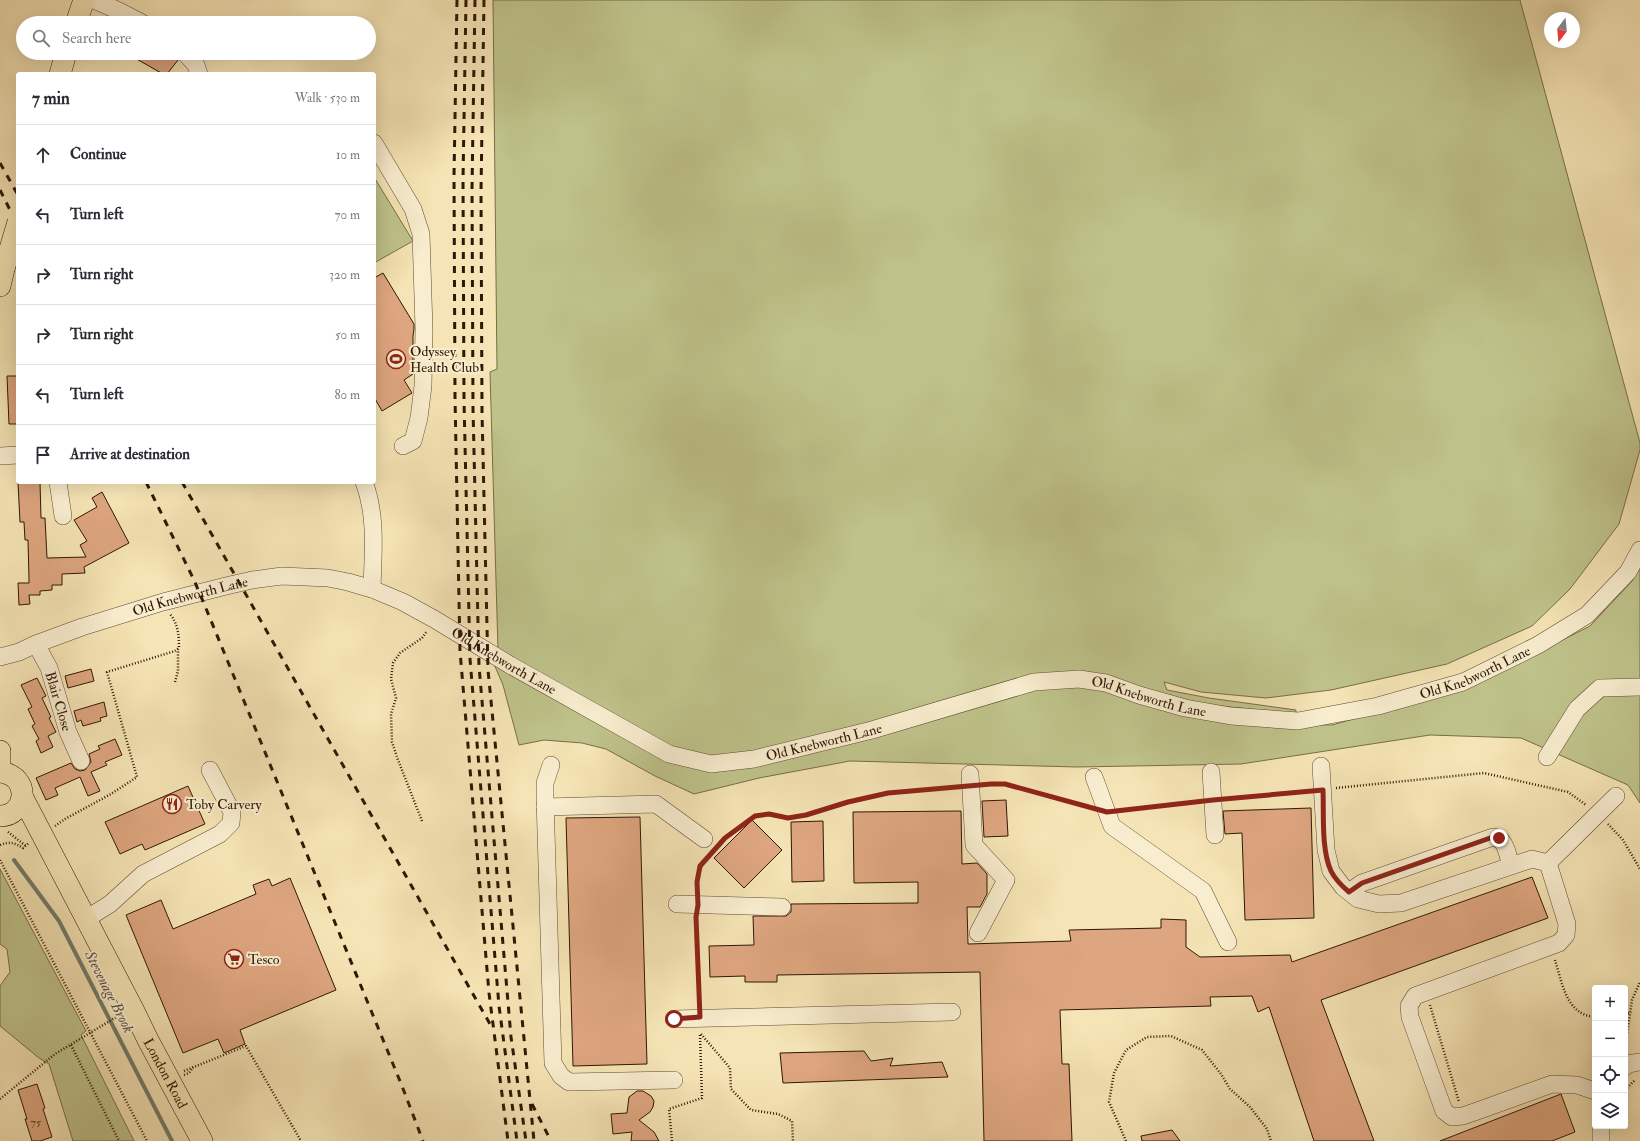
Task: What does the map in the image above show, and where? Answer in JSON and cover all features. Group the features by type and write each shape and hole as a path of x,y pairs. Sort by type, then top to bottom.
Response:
{"main road":[{"path":"78,16 84,0"},
{"path":"61,72 64,60"},
{"path":"2,277 16,229"},
{"path":"0,751 0,762"},
{"name":"London Road","path":"0,772 8,773 17,779 22,788 23,798 40,836 86,919 202,1141"},
{"path":"23,798 17,810 3,821 40,836"}],"street":[{"path":"94,0 129,16"},
{"path":"191,60 196,65 198,72"},
{"path":"376,146 414,209 421,234 424,329 423,386 419,418 413,442 403,446"},
{"path":"0,456 16,455"},
{"path":"58,484 63,516"},
{"path":"365,484 369,495 374,522 372,589"},
{"name":"Old Knebworth Lane","path":"0,657 19,652 82,627 163,602 252,580 282,576 328,578 372,589 403,602 510,665 669,754 711,764 754,760 872,730 1034,682 1079,679 1106,683 1138,695 1185,708 1231,716 1291,721 1378,706 1463,682 1544,641 1587,615 1628,572 1640,550"},
{"name":"Blair Close","path":"36,644 49,668 68,732 80,761"},
{"path":"1547,757 1577,709 1600,688 1640,687"},
{"path":"551,765 545,783 545,808 553,1063 561,1076 569,1082 674,1080"},
{"path":"1321,766 1326,850 1331,871 1343,887 1358,899 1379,904 1401,903 1532,859 1548,863"},
{"path":"86,919 110,904 143,874 220,834 231,823 232,812 210,770"},
{"path":"1211,772 1215,835"},
{"path":"1094,777 1112,826 1203,891 1228,942"},
{"path":"970,780 974,845 1006,880 978,933"},
{"path":"1548,863 1597,813 1616,796"},
{"path":"545,808 656,804 711,845"},
{"path":"1349,892 1362,883 1493,837 1502,840 1511,865"},
{"path":"1548,863 1567,924 1566,936 1559,943 1415,996 1409,1006 1410,1017 1444,1111 1452,1117 1464,1116 1552,1084 1577,1085 1592,1090"},
{"path":"677,904 782,907"},
{"path":"674,1019 700,1017 952,1012"},
{"path":"1628,1064 1640,1062"},
{"path":"1601,1129 1601,1141"}],"path":[{"path":"163,602 165,608 176,621 179,638 178,671 175,682"},
{"path":"422,821 392,742 390,714 396,698 391,674 393,663 400,653 422,638 434,619"},
{"path":"0,845 7,842 14,843 23,848 65,819 111,794 137,777 107,672 175,651 178,648"},
{"path":"700,1017 696,917 698,905 697,882 700,866 711,845 725,838 755,816 769,814 788,818 806,815 848,802 888,793 970,780 1005,784 1107,812 1484,773 1568,792 1597,813 1623,840 1640,869"},
{"path":"3,821 10,832 40,836"},
{"path":"0,860 147,1141"},
{"path":"1551,945 1567,998 1575,1009 1592,1016"},
{"path":"1628,1030 1632,1000 1640,982"},
{"path":"1426,992 1464,1116"},
{"path":"0,1099 55,1054 115,1018"},
{"path":"672,1141 669,1109 702,1098 700,1033 730,1068 731,1089 751,1110 778,1114 792,1121 793,1141"},
{"path":"1126,1141 1109,1102 1114,1073 1126,1050 1147,1037 1171,1036 1202,1050 1221,1074 1230,1089 1250,1107 1267,1129 1272,1141"},
{"path":"72,1045 119,1141"},
{"path":"187,1069 246,1046 301,1141"},
{"path":"1628,1086 1640,1076"}],"green space":[{"path":"493,0 1520,0 1640,443 1640,450 1619,524 1570,589 1532,626 1447,664 1331,690 1266,698 1201,692 1164,682 1167,690 1209,698 1296,710 1296,714 1203,704 1083,673 749,755 710,758 671,748 498,650 490,372 497,369"},
{"path":"376,180 413,241 376,262"},
{"path":"1640,567 1640,803 1628,785 1521,738 1430,735 1241,764 1077,767 850,761 759,778 694,794 655,776 606,749 582,743 544,740 519,745 503,685 494,664 705,770 792,758 1034,689 1071,685 1101,689 1254,724 1332,725 1436,696 1513,665 1590,626 1632,581"},
{"path":"0,869 86,1031 81,1035 134,1141 73,1141 49,1064 39,1058 0,1026 0,986 10,972 7,949 0,944"}],"building":[{"path":"138,60 178,60 169,72 159,72"},
{"name":"Odyssey Health Club","path":"383,273 414,324 413,374 404,380 412,393 382,411 376,400 376,277"},
{"path":"7,376 16,376 16,424 9,424"},
{"path":"18,484 40,484 41,518 45,518 47,558 86,557 80,545 87,541 74,520 97,507 92,498 102,492 129,543 84,567 85,573 62,574 62,585 52,585 52,590 40,591 40,595 29,595 30,604 19,605 18,583 29,583 28,540 25,540 24,522 20,522"},
{"path":"91,669 94,681 68,688 65,676"},
{"path":"37,678 46,696 42,698 56,732 48,736 53,747 41,753 36,741 39,739 32,726 35,724 28,709 32,707 21,685"},
{"path":"104,702 107,716 100,718 101,721 83,726 81,720 77,722 74,711"},
{"path":"115,739 122,755 105,762 107,765 91,772 100,791 88,796 80,777 55,788 58,795 46,800 36,778 71,763 75,769 80,771 85,770 91,762 89,754 100,749 98,746"},
{"name":"Toby Carvery","path":"188,786 205,824 145,850 142,844 120,854 105,822"},
{"path":"1006,800 1008,836 984,837 982,801"},
{"path":"1311,808 1314,918 1245,920 1242,833 1225,834 1223,811"},
{"path":"961,811 962,864 977,863 987,874 987,894 980,907 967,907 968,944 1071,941 1069,930 1161,928 1161,919 1186,920 1186,947 1200,957 1290,955 1292,962 1532,877 1548,918 1321,1000 1374,1141 1314,1141 1269,1007 1258,1012 1252,996 1210,997 1211,1006 1060,1010 1062,1064 1069,1064 1072,1141 984,1141 980,972 777,975 777,982 745,982 745,976 710,977 709,946 754,945 753,916 786,916 791,912 791,904 918,903 918,882 854,883 853,812"},
{"path":"640,817 647,1064 573,1066 566,818"},
{"path":"752,820 782,850 744,888 714,858"},
{"path":"823,821 824,881 792,882 791,822"},
{"name":"Tesco","path":"290,878 336,990 240,1030 245,1044 224,1053 218,1039 183,1053 126,915 161,900 173,929 256,894 253,885 269,879 272,886"},
{"path":"864,1051 871,1061 893,1058 890,1066 942,1062 948,1077 783,1083 780,1053"},
{"path":"37,1084 52,1137 40,1141 32,1141 18,1090"},
{"path":"637,1091 643,1091 651,1096 654,1101 650,1112 639,1120 654,1132 659,1141 631,1141 632,1132 613,1134 611,1114 627,1113 629,1097"},
{"path":"1561,1094 1575,1132 1552,1141 1440,1141"},
{"path":"1172,1130 1180,1141 1142,1141 1141,1136"}],"waterway":[{"name":"Stevenage Brook","path":"14,860 59,921 172,1141"}],"railway":[{"path":"457,0 454,176 455,397 460,651 489,993 508,1141"},
{"path":"466,0 463,180 464,401 470,659 499,1006 517,1141"},
{"path":"475,0 472,188 473,409 479,666 511,1037 526,1141"},
{"path":"484,0 481,191 482,412 488,670 534,1141"},
{"path":"0,163 16,191"},
{"path":"0,190 16,222"},
{"path":"147,484 194,580 205,606 402,1086 423,1141"},
{"path":"183,484 490,1024"},
{"path":"532,1104 551,1141"}],"place":[{"name":"Odyssey Health Club","path":"396,359"},
{"name":"Toby Carvery","path":"172,804"},
{"name":"Tesco","path":"234,959"}],"route":[{"path":"674,1019 700,1017 696,917 698,905 697,882 700,866 725,838 755,816 769,814 788,818 806,815 848,802 888,793 991,784 1005,784 1107,812 1323,790 1326,850 1331,871 1343,887 1349,892 1362,883 1493,837 1499,838"}]}
